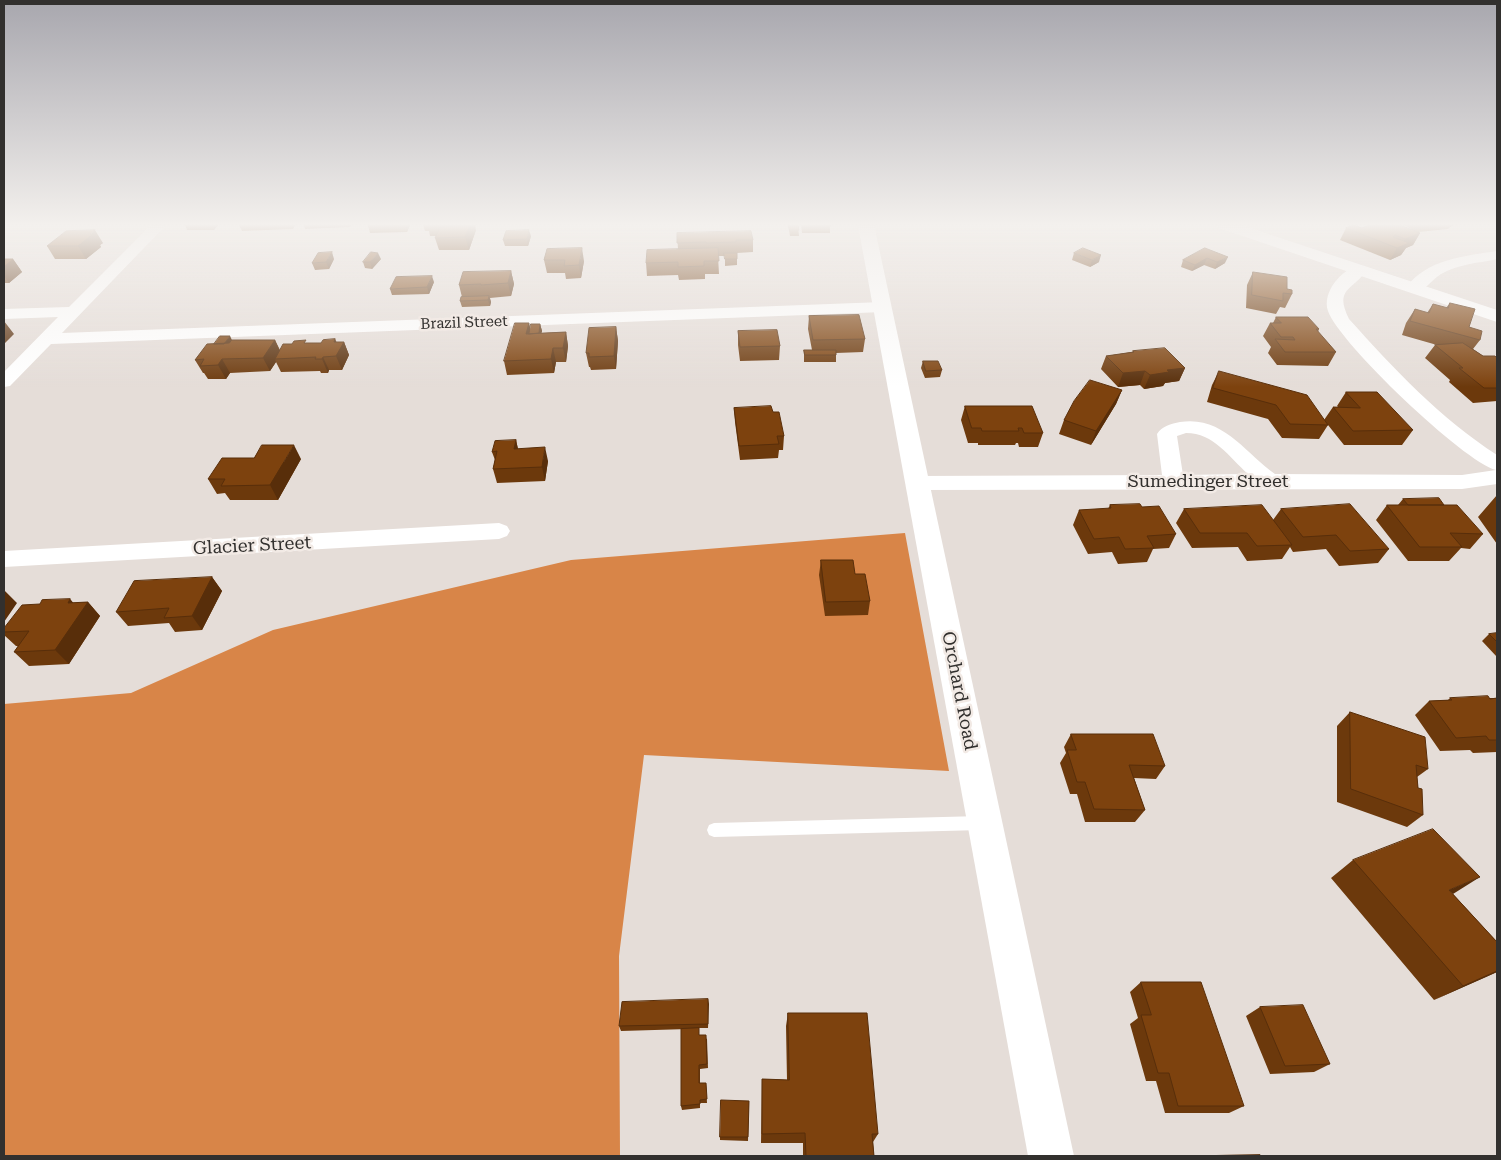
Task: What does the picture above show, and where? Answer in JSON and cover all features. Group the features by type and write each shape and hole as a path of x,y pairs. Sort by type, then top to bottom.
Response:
{"main road":[{"name":"Orchard Road","path":"877,279 1050,1156"},
{"path":"1387,279 1497,316"}],"street":[{"path":"4,382 105,279"},
{"path":"1348,279 1337,288 1333,298 1335,310 1341,321 1402,389 1426,412 1457,437 1497,464"},
{"path":"1414,288 1425,279"},
{"name":"Brazil Street","path":"46,339 883,307"},
{"path":"4,314 72,312"},
{"path":"1170,482 1173,477 1173,465 1167,434 1172,430 1188,427 1203,429 1220,436 1256,472 1270,481"},
{"name":"Sumedinger Street","path":"918,483 1462,482 1497,477"},
{"name":"Glacier Street","path":"4,559 499,532"}],"lane":[{"path":"714,830 985,822"}],"shaded area":[{"path":"905,533 949,771 644,755 619,956 620,1156 4,1156 4,704 131,693 273,630 571,560"}],"building":[{"path":"395,279 431,279 427,287 390,289"},
{"path":"461,279 509,279 508,283 459,285"},
{"path":"1253,279 1287,279 1287,289 1292,290 1292,294 1283,293 1283,301 1252,295"},
{"path":"489,296 488,300 460,301 461,297"},
{"path":"1450,303 1475,309 1469,327 1482,331 1480,340 1410,321 1415,309 1429,313 1433,304 1448,308"},
{"path":"859,315 865,339 813,340 809,316"},
{"path":"1276,317 1308,317 1336,352 1285,352 1275,339 1295,340 1293,337 1281,337 1270,323 1281,323"},
{"path":"515,323 529,323 526,334 566,332 563,348 553,348 551,359 504,361"},
{"path":"531,324 540,324 539,333 529,334"},
{"path":"616,327 614,356 589,357 589,353 586,353 589,328"},
{"path":"777,330 780,346 740,347 738,331"},
{"path":"220,336 230,336 224,344 214,344"},
{"path":"335,339 334,342 344,342 336,356 323,357 322,359 315,359 316,357 275,359 283,344 292,344 294,341 306,340 304,343 321,343 323,340"},
{"path":"232,340 275,340 263,358 222,359 218,365 200,366 204,359 195,360 207,344 229,343"},
{"path":"1463,343 1483,356 1495,356 1497,358 1497,388 1484,388 1435,345"},
{"path":"1165,348 1185,368 1167,370 1169,372 1150,375 1145,371 1123,373 1106,356 1133,351"},
{"path":"804,350 836,350 836,355 805,355"},
{"path":"923,361 938,361 942,370 926,371"},
{"path":"1219,371 1307,395 1328,425 1290,424 1276,405 1213,388"},
{"path":"1090,380 1122,390 1096,431 1064,420 1074,401"},
{"path":"1346,392 1377,392 1413,430 1353,431 1333,407 1360,408"},
{"path":"771,406 773,412 779,412 784,436 777,436 779,444 739,446 734,408"},
{"path":"965,406 1032,406 1043,433 1024,433 1022,428 1018,428 1019,431 982,431 981,428 972,428"},
{"path":"516,440 514,449 545,447 542,467 493,469 497,451 492,452 495,441"},
{"path":"262,445 294,445 270,485 221,486 225,479 208,479 222,458 254,458"},
{"path":"1439,498 1444,505 1408,505 1403,499"},
{"path":"1140,504 1142,507 1159,506 1176,534 1147,536 1154,548 1125,549 1119,537 1094,539 1079,510 1111,508 1110,505"},
{"path":"1350,504 1389,549 1350,551 1336,535 1303,537 1281,509"},
{"path":"1262,505 1292,545 1257,546 1247,533 1200,533 1184,509"},
{"path":"1387,505 1457,505 1483,534 1450,533 1462,547 1420,547"},
{"path":"821,560 853,560 855,574 865,574 870,601 826,602"},
{"path":"212,577 192,616 164,618 169,608 116,612 134,581"},
{"path":"70,599 68,603 88,602 55,650 14,652 29,631 4,632 4,628 22,605 40,604 42,600"},
{"path":"1497,633 1497,642 1489,634"},
{"path":"1488,696 1490,699 1497,698 1497,740 1489,740 1486,736 1456,738 1429,701 1452,700 1450,698"},
{"path":"1350,712 1425,737 1428,769 1416,765 1418,788 1422,789 1423,815 1351,789"},
{"path":"1071,734 1153,734 1165,766 1129,765 1145,810 1094,809 1085,782 1077,782 1067,750 1076,750"},
{"path":"1433,829 1480,877 1449,890 1497,942 1497,971 1463,986 1353,860"},
{"path":"1141,982 1201,982 1244,1106 1178,1106 1169,1073 1158,1073 1141,1015 1151,1015"},
{"path":"708,999 708,1024 619,1026 622,1002"},
{"path":"1303,1005 1330,1064 1285,1066 1260,1007"},
{"path":"788,1013 867,1013 878,1134 872,1134 874,1156 806,1156 805,1133 762,1134 762,1079 789,1080"},
{"path":"699,1028 699,1035 706,1035 707,1064 699,1065 699,1083 706,1083 707,1099 700,1100 700,1104 681,1106 681,1029"},
{"path":"721,1100 749,1101 748,1137 720,1137"},
{"path":"1260,1155 1260,1156 1192,1156"}]}
